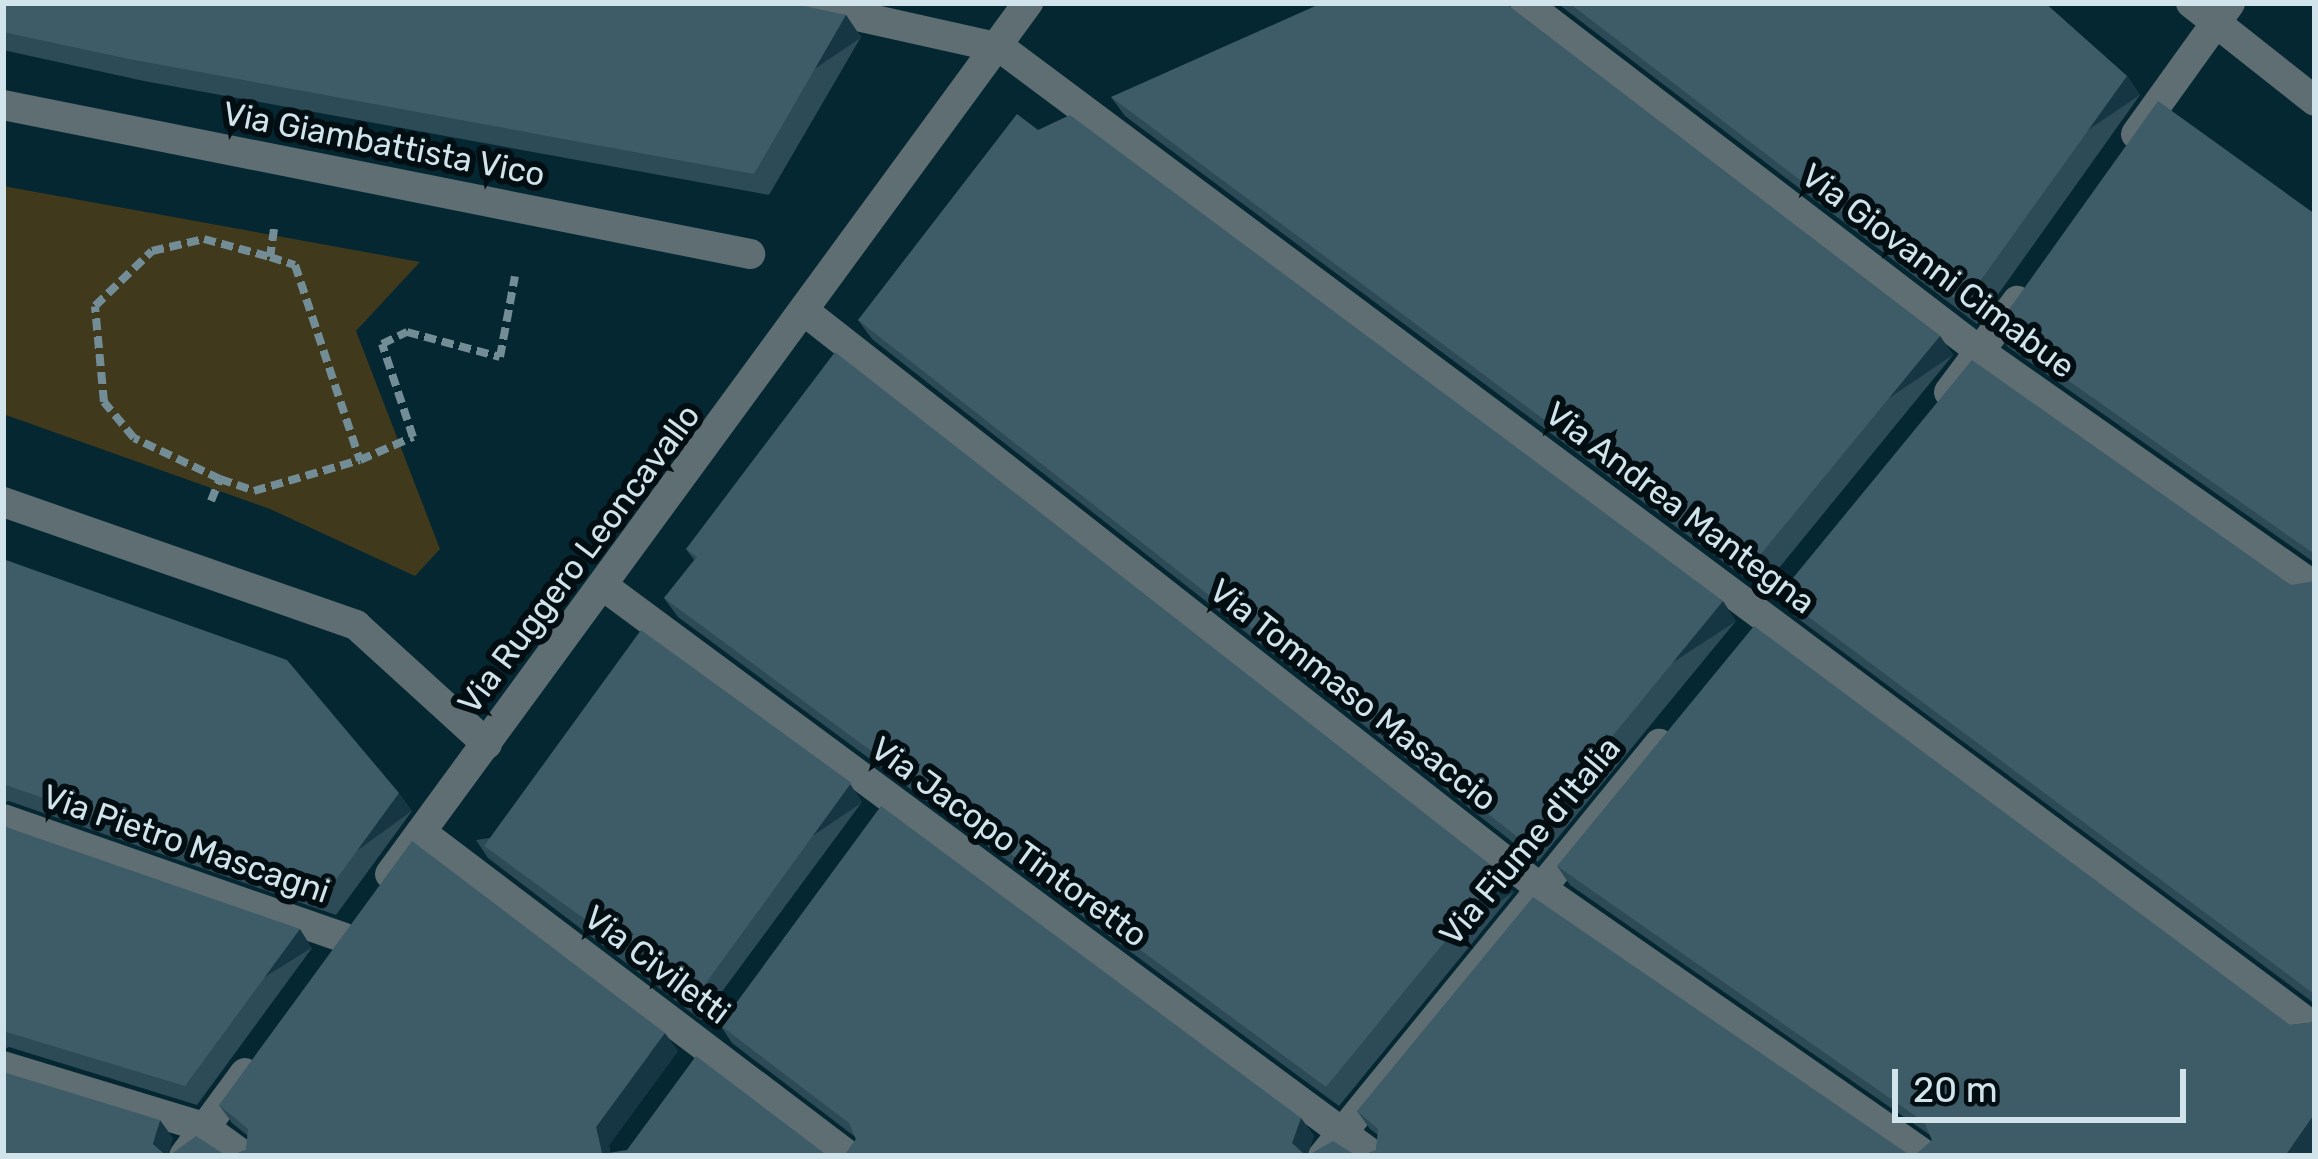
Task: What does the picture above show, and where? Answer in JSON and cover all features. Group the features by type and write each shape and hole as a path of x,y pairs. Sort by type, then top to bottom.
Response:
{"street":[{"path":"799,3 1001,48"},
{"name":"Via Ruggero Leoncavallo","path":"316,976 602,585 808,314 1001,48 1028,3"},
{"name":"Via Giovanni Cimabue","path":"1525,3 1981,352 2315,587"},
{"path":"2119,159 2212,10 2315,100"},
{"name":"Via Andrea Mantegna","path":"1001,48 2315,1028"},
{"name":"Via Giambattista Vico","path":"3,105 751,254"},
{"path":"1924,423 2036,274"},
{"name":"Via Tommaso Masaccio","path":"808,314 1535,884 1925,1156"},
{"path":"3,502 356,625 487,744"},
{"path":"1738,655 1798,584"},
{"name":"Via Jacopo Tintoretto","path":"602,585 882,807 1331,1143 1374,1156"},
{"name":"Via Fiume d'Italia","path":"1331,1143 1535,884 1676,725"},
{"name":"Via Pietro Mascagni","path":"3,818 344,938"},
{"name":"Via Civiletti","path":"421,832 713,1038 848,1156"},
{"path":"679,1084 713,1038"},
{"path":"184,1156 260,1052"},
{"path":"3,1066 205,1127 244,1156"}],"path":[{"path":"270,257 275,159"},
{"path":"360,460 295,265 205,239 152,250 95,306 104,403 134,438 254,490 360,460 413,437 382,344 407,332 500,357 527,210"},
{"path":"185,562 220,479"}],"shaded area":[{"path":"3,186 420,262 356,331 440,549 415,576 270,509 3,414"}],"building":[{"path":"3,3 791,3 846,15 754,174 3,32"},
{"path":"1322,3 1505,3 1940,336 1747,571 1111,97"},
{"path":"1569,3 2045,3 2127,76 1963,305"},
{"path":"2158,101 2315,214 2315,564 2313,553 1995,329"},
{"path":"1017,114 1038,130 1070,115 1723,601 1525,843 858,320"},
{"path":"835,352 1501,873 1326,1087 664,598 697,557 686,549"},
{"path":"1972,360 2291,585 2315,581 2315,1005 2314,994 1779,595"},
{"path":"3,559 287,660 399,793 324,896 3,784"},
{"path":"1754,626 2290,1025 2315,1022 2315,1113 2285,1156 1914,1156 1932,1140 1924,1122 1557,866"},
{"path":"641,630 851,783 694,999 484,846"},
{"path":"881,806 1301,1118 1292,1143 1305,1156 230,1156 246,1150 248,1129 219,1105 412,841 665,1033 596,1127 602,1154 627,1150 696,1056 824,1153 845,1155 856,1139 849,1123 720,1025"},
{"path":"3,826 300,929 185,1086 3,1031"},
{"path":"1533,897 1911,1156 1360,1156 1376,1150 1378,1129 1357,1111"},
{"path":"3,1072 160,1120 153,1144 167,1156 3,1156"},
{"path":"196,1136 227,1156 169,1156"},
{"path":"1333,1141 1357,1156 1307,1156"}]}
